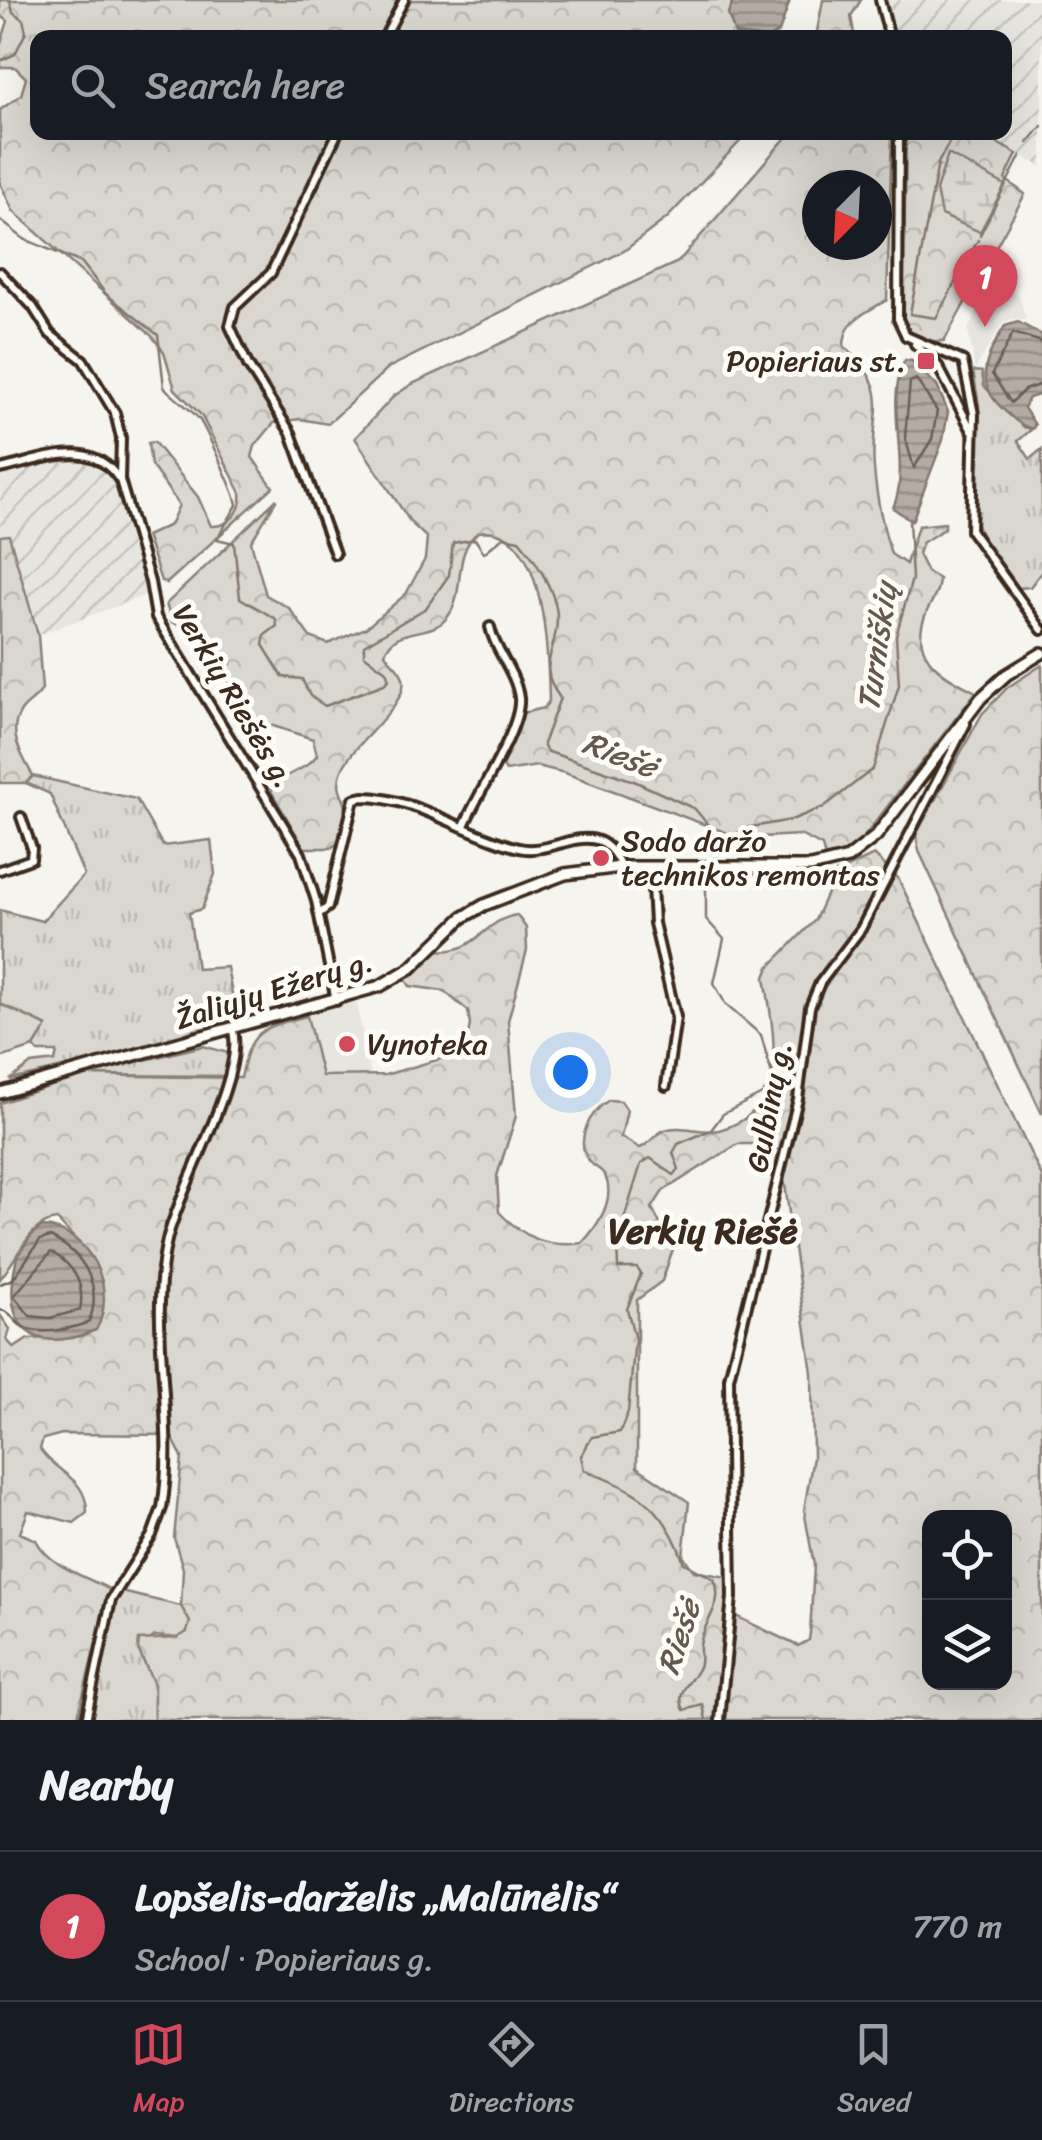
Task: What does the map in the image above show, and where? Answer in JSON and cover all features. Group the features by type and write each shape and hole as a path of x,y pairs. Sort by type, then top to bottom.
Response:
{"main road":[{"name":"Žaliųjų Ežerų g.","path":"0,1093 336,1002 398,977 462,918 512,891 565,874 622,867 826,866 858,852 876,836 994,684 1042,654"}],"street":[{"path":"388,30 404,0"},
{"path":"880,0 888,30"},
{"path":"334,140 270,273 235,307 230,326 248,365 291,433 336,554"},
{"path":"899,140 898,318 906,336 938,366 971,430"},
{"name":"Verkių Riešės g.","path":"0,272 33,307 50,334 83,360 120,423 120,480 150,582 156,617 301,854 319,914 336,1002"},
{"path":"906,336 964,361 969,379 972,531 1042,630"},
{"path":"938,366 948,351"},
{"path":"0,469 81,452 105,462 120,480"},
{"path":"464,826 512,730 519,707 512,676 490,626"},
{"name":"Gulbinų g.","path":"720,1720 732,1597 729,1376 798,1098 810,1007 820,984 862,929 965,718"},
{"path":"319,914 328,907 354,799 371,797 523,849 591,838 612,850 622,867"},
{"path":"0,870 26,862 32,854 21,818"},
{"path":"651,868 654,923 676,1016 666,1086"},
{"path":"86,1720 110,1600 152,1535 162,1508 162,1292 166,1243 232,1070 232,1031"}],"shaded area":[{"path":"888,0 1042,0 1042,167 992,140 1012,140 1012,30 895,30"},
{"path":"993,280 1019,295 1026,320 1011,319 1001,325 975,370 968,330"},
{"path":"78,457 99,463 118,488 149,594 38,635 10,535 0,536 0,471"},
{"path":"356,1000 371,1075 321,1076 307,1016"}],"green space":[{"path":"0,0 734,0 731,4 734,30 30,30 30,140 741,140 667,218 624,251 388,368 328,424 300,419 274,423 255,446 252,457 273,487 167,583 161,581 146,536 170,525 179,505 151,465 148,443 154,442 198,497 211,526 224,524 233,517 240,506 241,493 201,415 175,389 164,352 152,336 13,211 0,183 0,110 21,95 26,78 15,67 0,67 0,46 8,21 0,15"},
{"path":"823,0 861,0 851,16 853,30 817,30"},
{"path":"784,140 892,140 891,170 802,170 802,260 888,260 887,300 852,323 844,346 860,363 875,391 875,479 891,554 906,564 918,526 945,523 945,528 922,543 918,554 927,572 939,579 922,625 924,650 939,670 976,692 853,851 826,861 822,846 800,835 741,838 565,773 537,766 506,771 499,761 522,713 544,708 549,701 544,626 531,570 518,548 501,534 478,532 464,552 456,599 445,620 396,639 385,653 402,674 403,689 341,773 340,789 347,814 341,841 331,848 304,848 271,791 317,755 313,739 255,720 237,708 225,668 205,637 172,622 166,604 277,499 251,542 266,595 289,608 310,637 328,644 366,628 406,594 425,559 427,538 411,523 355,438 394,396 412,384 678,262"},
{"path":"906,140 992,140 1017,154 1005,179 1025,194 944,341 922,341 903,326"},
{"path":"948,154 1005,185 980,232 941,215 936,190"},
{"path":"973,371 982,372 984,386 1024,427 1032,429 1018,441 1030,459 1042,449 1042,571 1030,587 1019,588 986,546 975,521 979,405"},
{"path":"9,535 38,635 42,689 16,721 18,745 33,776 26,783 0,783 0,536"},
{"path":"1042,665 1042,1114 919,851 916,835 982,714 1008,687"},
{"path":"33,776 136,799 163,846 211,840 215,874 202,909 189,913 197,969 227,967 237,1022 191,1031 163,1046 10,1080 31,1064 55,1061 57,1052 38,1052 34,1047 47,1026 0,1004 0,910 42,921 84,875 50,794 26,783"},
{"path":"874,855 898,878 1042,1177 1042,1720 154,1720 154,1684 138,1649 139,1640 177,1638 187,1632 190,1622 181,1606 183,1569 174,1538 182,1457 171,1435 62,1434 43,1439 40,1449 77,1484 87,1513 74,1523 28,1511 20,1533 36,1540 58,1564 109,1589 77,1720 0,1720 0,1315 10,1329 7,1340 14,1348 28,1339 81,1336 80,1244 57,1220 47,1222 32,1234 0,1279 0,1103 83,1075 241,1078 249,1049 260,1033 307,1016 322,1076 385,1075 464,1052 470,1025 468,1011 444,991 410,986 405,979 435,950 471,943 495,924 517,915 526,928 527,950 508,1021 516,1116 497,1176 499,1212 537,1239 558,1244 582,1243 599,1221 608,1196 605,1175 585,1154 584,1136 590,1119 609,1100 621,1101 627,1110 621,1137 640,1148 671,1128 719,1130 743,1120 759,1106 773,1067 772,1021 765,977 769,967 815,920 836,873","holes":["738,1144 761,1144 788,1153 783,1171 812,1373 813,1457 804,1510 814,1565 809,1640 798,1646 727,1612 727,1577 694,1571 683,1556 689,1502 637,1467 637,1300 662,1281 673,1249 652,1208 663,1191"]},
{"path":"0,1004 47,1026 34,1047 0,1058"},
{"path":"203,1046 232,1054 226,1076 83,1075"},
{"path":"109,1589 181,1606 190,1622 187,1632 177,1638 155,1636 138,1649 154,1684 154,1720 77,1720"}],"water":[{"path":"734,0 790,0 780,30 734,30 728,14"},
{"path":"1018,322 1042,335 1042,394 1029,398 1024,408 1035,425 1032,429 995,401 986,380 988,360 998,338 1005,326"},
{"path":"905,360 912,361 937,386 948,412 943,440 912,521 893,508 900,473 897,395"},
{"path":"41,1227 73,1238 95,1264 104,1297 96,1330 54,1340 26,1330 18,1319 13,1302 17,1257"}],"waterway":[{"name":"Riešė","path":"0,61 15,54 26,32 23,19 13,12 10,0"},
{"path":"1028,143 1042,126"},
{"name":"Turniškių","path":"951,140 938,163 910,314 936,318 978,240"},
{"path":"980,235 1021,155"},
{"name":"Riešė","path":"0,220 24,239 82,263 106,294 158,335 164,387 199,419 236,499 237,505 217,539 234,543 240,598 276,619 277,626 265,635 263,645 283,677 302,679 310,696 325,706 384,684 389,680 386,671 364,655 364,645 426,608 449,575 453,543 475,539 484,553 503,537 519,540 544,576 556,607 548,666 560,698 543,744 546,751 634,781 695,809 722,842 707,865"},
{"name":"Turniškių","path":"724,841 746,828 791,820 824,807 873,769 899,685 896,636 912,579 909,519"},
{"name":"Riešė","path":"706,873 706,919 724,939 714,983 726,1005 761,1035 773,1078 764,1093 723,1114 711,1130 678,1144 673,1153 679,1169 674,1175 650,1158 641,1164 617,1242 618,1268 637,1268 641,1274 627,1309 635,1339 628,1412 620,1432 592,1437 581,1456 584,1470 620,1485 647,1503 668,1527 684,1563 714,1579 717,1597 702,1637 700,1663 681,1698 684,1710 703,1705 706,1720"}],"place":[{"name":"Lopšelis-darželis „Malūnėlis“","path":"985,327"},
{"name":"Popieriaus st.","path":"926,361"},
{"name":"Sodo daržo technikos remontas","path":"601,858"},
{"name":"Vynoteka","path":"347,1044"}],"district":[{"name":"Verkių Riešė","path":"703,1231"}]}
